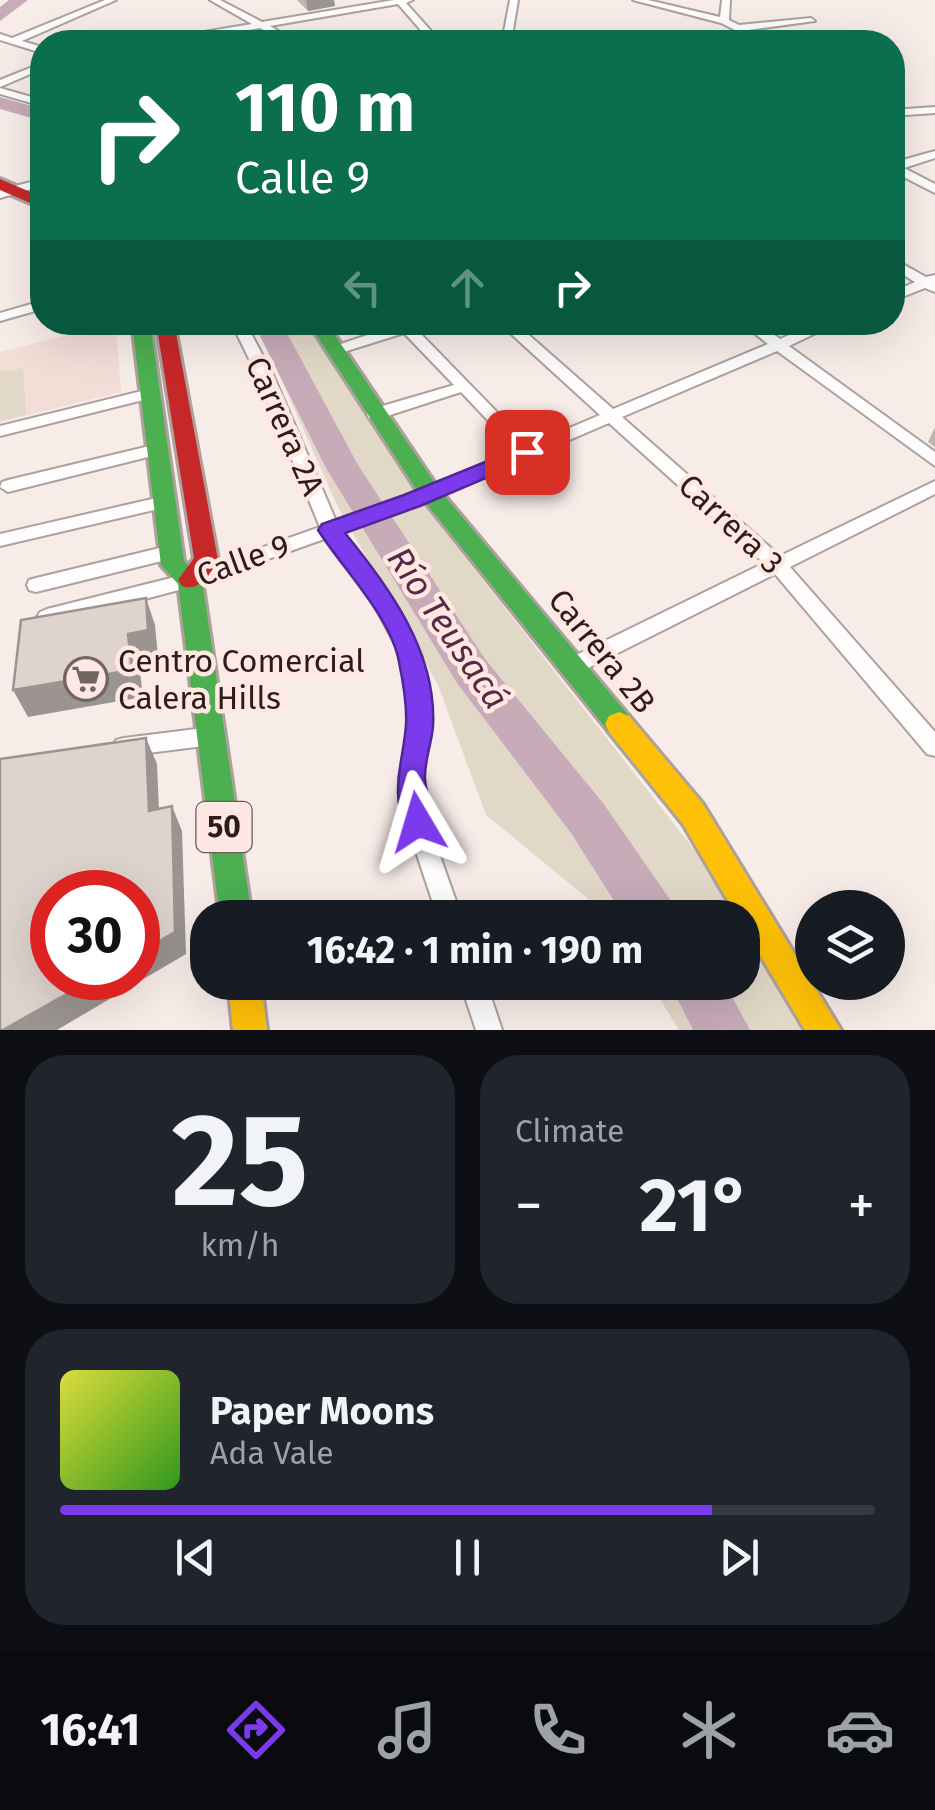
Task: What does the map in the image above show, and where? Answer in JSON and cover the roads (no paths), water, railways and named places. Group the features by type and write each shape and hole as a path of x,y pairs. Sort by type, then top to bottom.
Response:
{"main road":[{"path":"0,166 30,182"},
{"path":"5,189 30,188"},
{"name":"50","path":"143,335 173,565 190,580 234,900"},
{"name":"50","path":"168,335 206,560 190,580"},
{"name":"Carrera 2B","path":"325,335 376,414 421,497 573,666 693,814 824,1030"},
{"path":"158,450 186,442"},
{"path":"245,1000 247,1028"}],"street":[{"path":"4,39 112,0"},
{"path":"214,0 270,30"},
{"path":"232,30 403,0 427,30"},
{"path":"508,30 514,0"},
{"path":"636,0 724,21 743,30"},
{"path":"724,21 726,0"},
{"path":"739,28 811,21"},
{"path":"4,39 30,47"},
{"path":"0,87 30,72"},
{"path":"0,87 30,98"},
{"path":"905,112 935,110"},
{"path":"905,163 935,154"},
{"path":"905,173 935,189"},
{"path":"905,269 932,283"},
{"path":"905,292 932,283"},
{"path":"0,317 30,308"},
{"name":"Carrera 2A","path":"245,335 330,530 373,585 412,657 420,723 410,778 418,822 444,900"},
{"path":"334,351 383,335"},
{"path":"422,335 527,452"},
{"name":"Carrera 3","path":"520,335 778,566 935,747"},
{"path":"765,335 935,460"},
{"name":"Calle 9","path":"37,620 190,580 421,497 801,335"},
{"path":"376,414 465,386"},
{"path":"0,431 150,394"},
{"path":"8,486 158,450"},
{"path":"573,666 935,487"},
{"path":"2,540 165,502"},
{"path":"36,585 172,552"},
{"path":"96,751 212,736"},
{"path":"479,1000 489,1030"}],"waterway":[{"name":"Río Teusacá","path":"0,16 20,0"},
{"name":"Río Teusacá","path":"0,103 30,112"},
{"name":"Río Teusacá","path":"274,335 343,468 471,671 587,818 642,900"},
{"name":"Río Teusacá","path":"705,1000 723,1030"}],"place":[{"name":"Centro Comercial Calera Hills","path":"86,679"}]}
